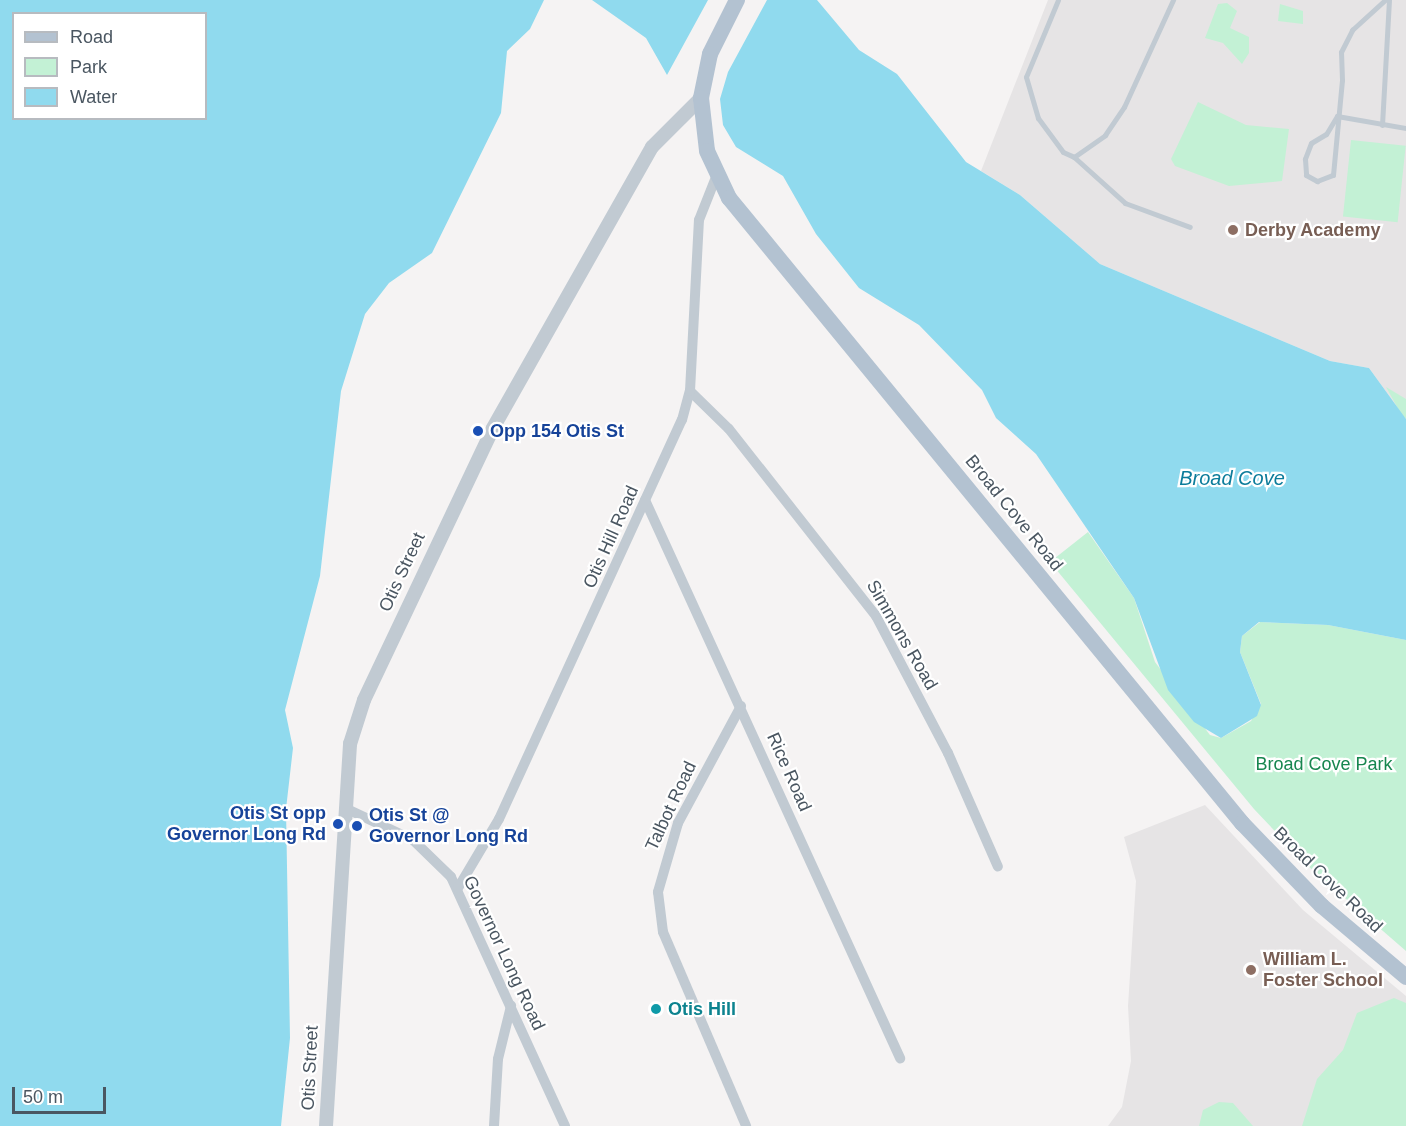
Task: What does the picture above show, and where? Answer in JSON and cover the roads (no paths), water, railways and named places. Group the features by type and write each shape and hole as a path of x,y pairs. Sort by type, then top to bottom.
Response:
{"main road":[{"name":"Broad Cove Road","path":"737,0 724,21 700,98 702,128 716,177 1242,823 1322,906 1406,977"}],"street":[{"name":"Otis Street","path":"326,1126 350,744 364,700 462,489 652,147 700,98"},
{"name":"Otis Hill Road","path":"458,888 498,819 645,500 690,391 699,220 716,177"},
{"name":"Simmons Road","path":"690,391 729,429 876,616 948,753 998,867"},
{"name":"Rice Road","path":"645,500 741,705 900,1058"},
{"name":"Talbot Road","path":"741,705 678,823 658,892 663,932 746,1126"},
{"name":"Governor Long Road","path":"347,809 413,840 458,888 565,1126"},
{"path":"494,1126 498,1059 511,1006"}],"lane":[{"path":"1058,0 1026,77 1038,118 1063,152 1074,157 1125,203 1190,227"},
{"path":"1074,157 1105,135 1127,103 1173,0"},
{"path":"1337,116 1326,134 1311,143 1305,159 1306,175 1317,181 1332,175 1337,116 1341,52 1352,30 1384,0"},
{"path":"1382,125 1389,0"},
{"path":"1337,116 1406,128"}],"water":[{"path":"0,0 544,0 530,29 507,51 501,113 432,253 389,283 365,314 341,391 320,576 285,710 293,748 286,809 290,1038 281,1126 0,1126"},
{"path":"592,0 708,0 667,75 646,38"},
{"name":"Broad Cove","path":"767,0 817,0 859,50 897,74 966,162 1020,195 1100,264 1330,361 1369,368 1406,419 1406,640 1328,625 1259,622 1242,636 1240,652 1261,705 1257,716 1221,738 1194,722 1168,690 1134,598 1036,454 996,418 982,390 919,325 859,288 816,234 783,176 736,147 723,125 720,99 728,72"}],"place":[{"name":"Derby Academy","path":"1233,230"},
{"name":"Opp 154 Otis St","path":"478,431"},
{"name":"Otis St opp Governor Long Rd","path":"338,824"},
{"name":"Otis St @ Governor Long Rd","path":"357,826"},
{"name":"William L. Foster School","path":"1251,970"},
{"name":"Otis Hill","path":"656,1009"}],"park label":[{"name":"Broad Cove Park","path":"1324,764"}]}
